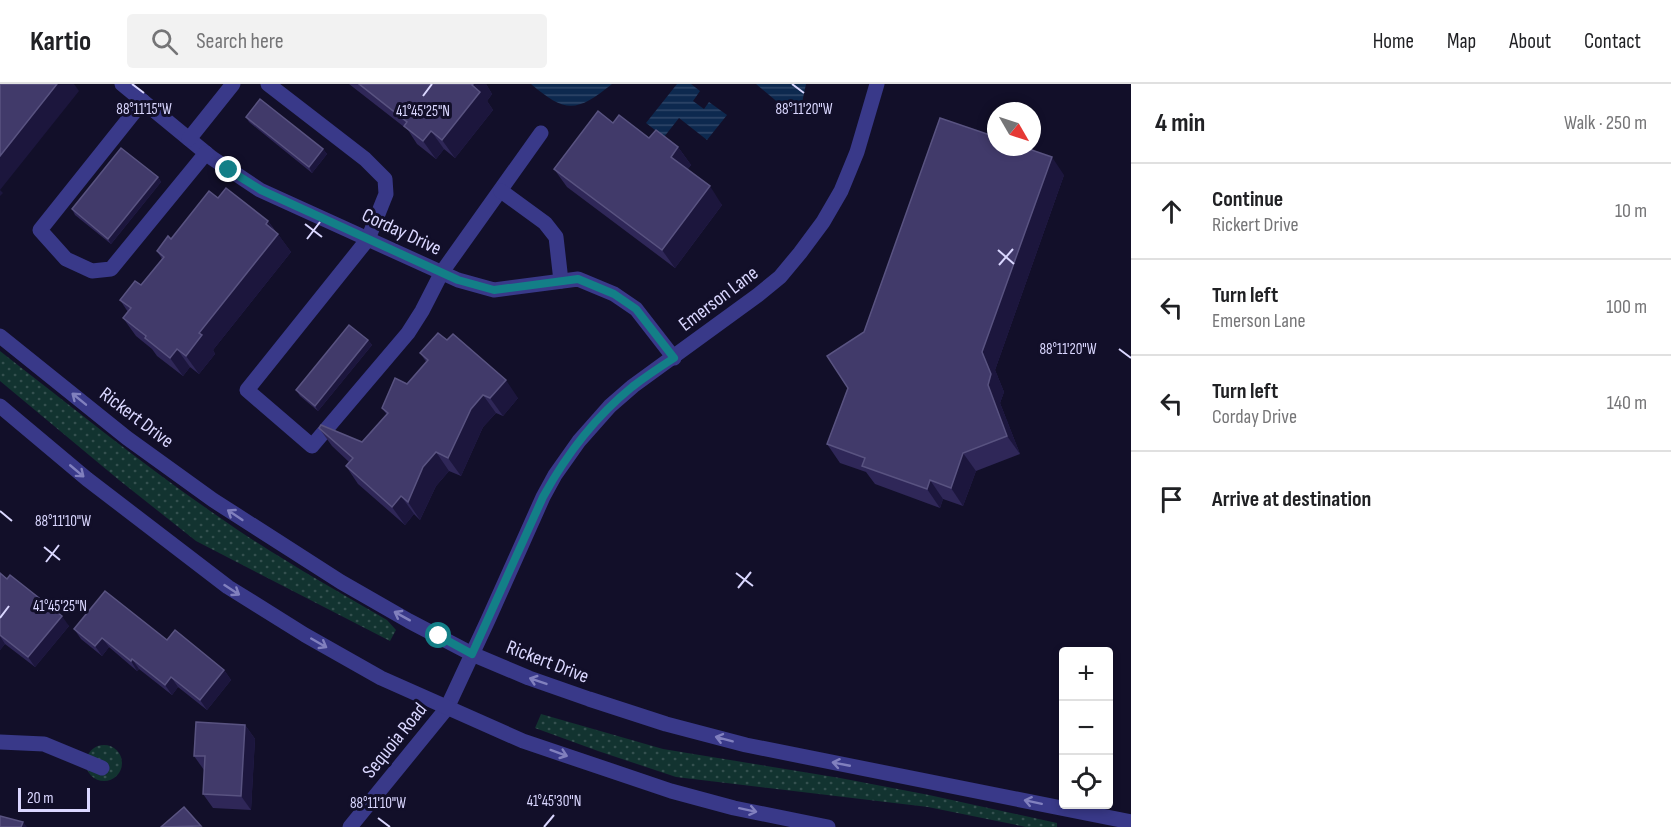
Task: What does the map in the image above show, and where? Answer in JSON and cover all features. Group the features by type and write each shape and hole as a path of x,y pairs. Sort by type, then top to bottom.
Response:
{"street":[{"name":"Corday Drive","path":"122,84 206,153 261,190 458,280 494,290 578,279 614,294 636,309 674,358"},
{"path":"189,139 233,84"},
{"path":"268,84 365,159 385,179 386,194 368,239 247,390 312,446 408,333 422,311 441,272 541,133"},
{"name":"Emerson Lane","path":"447,708 555,475 579,441 610,406 633,386 674,358 780,277 823,222 841,191 857,152 878,84"},
{"path":"143,101 40,230 66,260 92,271 111,269 206,153"},
{"path":"501,191 545,223 556,237 561,281"},
{"name":"Rickert Drive","path":"0,336 127,438 213,500 341,582 472,654 529,678 589,699 666,724 746,745 1131,822"},
{"path":"0,406 87,479 228,587 304,635 381,678 523,741 671,791 828,827"},
{"name":"Sequoia Road","path":"350,827 447,708"},
{"path":"0,742 44,744 102,768"}],"green space":[{"path":"0,351 135,456 239,531 387,620 396,630 390,641 196,541 0,381"},
{"path":"541,714 663,749 929,795 1057,823 1057,827 1026,827 928,807 676,777 535,728"},
{"path":"104,745 117,750 122,763 117,776 104,781 91,776 86,763 91,750"}],"water":[{"path":"531,84 612,84 590,100 572,106 554,101"},
{"path":"677,84 691,84 700,91 693,101 704,109 709,102 727,115 707,140 679,118 664,137 646,123"},
{"path":"756,84 806,84 800,112 794,116"}],"building":[{"path":"0,84 57,84 0,156"},
{"path":"359,84 473,84 480,92 442,140 431,131 423,141 404,126 407,122"},
{"path":"260,99 323,149 309,167 246,117"},
{"path":"598,111 613,123 619,115 649,138 656,130 678,147 671,157 710,186 662,250 554,169"},
{"path":"940,118 987,134 987,156 1041,156 1041,153 1052,157 982,352 991,374 988,385 1007,436 963,453 951,488 930,480 927,489 862,466 865,458 827,444 848,388 827,356 864,332"},
{"path":"121,148 158,177 108,239 72,209"},
{"path":"226,188 268,221 266,224 278,234 199,333 202,335 186,356 177,349 170,358 123,318 131,308 120,300 135,281 141,285 164,257 157,251 168,236 171,239 209,191 218,198"},
{"path":"349,325 368,340 315,406 296,390"},
{"path":"438,333 447,340 453,334 506,380 490,398 483,395 471,409 448,458 436,452 423,467 408,502 401,496 392,507 346,466 353,458 319,428 321,425 362,442 388,413 382,408 395,378 407,384 428,360 420,353"},
{"path":"0,573 7,579 10,575 62,616 28,657 0,635"},
{"path":"105,591 167,640 175,630 224,670 200,700 171,677 165,685 102,638 95,646 74,629"},
{"path":"196,722 245,725 241,796 203,794 205,756 194,756"},
{"path":"184,807 201,826 161,827"},
{"path":"0,816 23,822 21,827 0,827"}],"route":[{"path":"229,170 261,190 458,280 494,290 578,279 614,294 636,309 674,358 633,386 610,406 579,441 555,475 472,654 439,636"}]}
